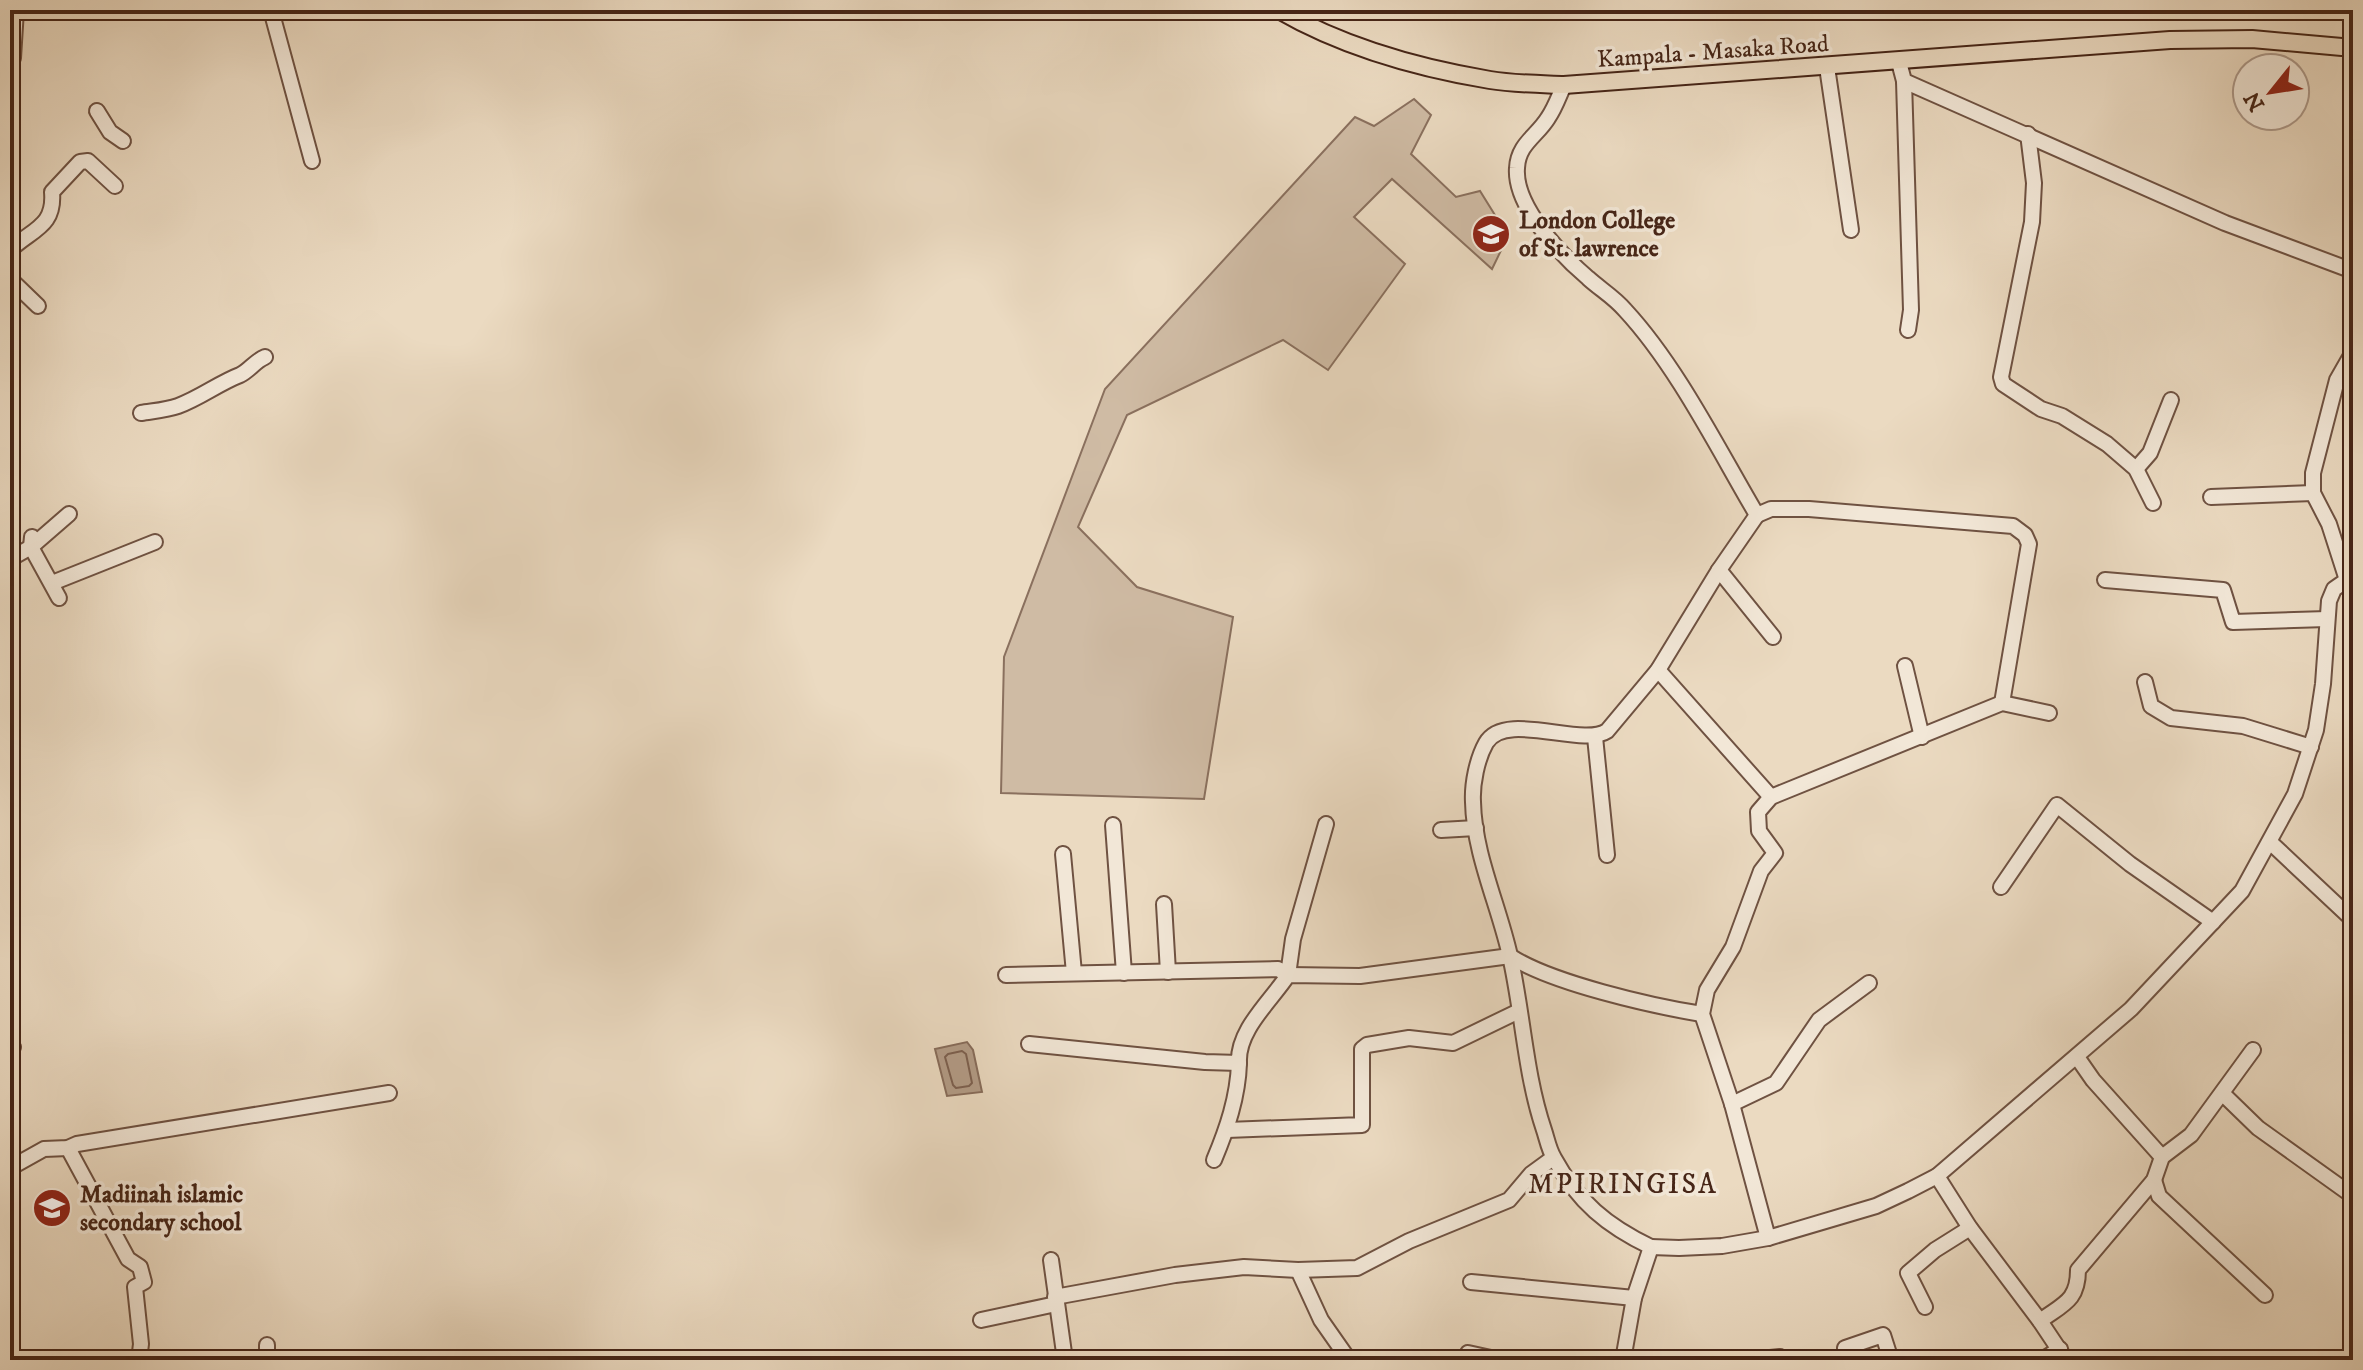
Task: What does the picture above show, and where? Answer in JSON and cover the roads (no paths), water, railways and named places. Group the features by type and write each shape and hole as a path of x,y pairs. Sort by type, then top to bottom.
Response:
{"main road":[{"name":"Kampala - Masaka Road","path":"1279,10 1386,56 1493,81 1564,85 2170,40 2252,39 2353,48"}],"street":[{"path":"10,62 13,58 16,10"},
{"path":"271,10 312,161"},
{"path":"1899,62 1904,81 1911,295 1908,330"},
{"path":"1827,67 1851,230"},
{"path":"1904,81 2225,223 2353,271"},
{"path":"1564,85 1548,120 1528,139 1521,151 1517,168 1518,188 1552,242 1588,279 1613,298 1643,333 1678,381 1757,515"},
{"path":"97,111 110,132 123,141"},
{"path":"2028,134 2034,183 2032,222 2001,377 2003,384 2041,409 2062,416 2107,444 2136,469 2153,503"},
{"path":"10,250 26,235 44,225 54,208 52,192 80,162 88,161 115,186"},
{"path":"10,279 38,306"},
{"path":"2002,703 2029,544 2025,535 2013,526 1809,509 1771,509 1757,515 1719,570 1658,670 1607,731 1595,737 1541,729 1500,731 1485,744 1475,777 1472,801 1476,828 1510,956 1533,1088 1553,1158 1594,1212 1610,1226 1651,1247 1722,1246 1768,1238 1876,1206 1937,1176 2131,1009 2242,891 2271,843 2295,794 2311,747 2323,684 2329,601 2334,589 2350,579 2329,524 2313,493 2313,473 2337,380 2353,352"},
{"path":"141,413 175,407 212,391 265,357"},
{"path":"2136,469 2150,453 2171,400"},
{"path":"2211,497 2313,493"},
{"path":"10,559 69,514"},
{"path":"32,540 59,598"},
{"path":"52,583 155,542"},
{"path":"1719,570 1773,637"},
{"path":"2105,580 2223,590 2233,622 2327,619"},
{"path":"1905,666 1922,737"},
{"path":"1658,670 1771,797"},
{"path":"2145,682 2151,706 2171,718 2243,726 2311,747"},
{"path":"1768,1238 1732,1104 1702,1014 1707,990 1733,947 1761,871 1775,853 1759,831 1758,812 1771,797 2002,703 2049,713"},
{"path":"1595,737 1607,855"},
{"path":"2001,887 2057,805 2130,864 2213,922"},
{"path":"1214,1160 1227,1130 1239,1080 1239,1050 1255,1020 1288,975 1293,939 1326,824"},
{"path":"1113,825 1124,973"},
{"path":"1441,830 1476,828"},
{"path":"2271,843 2353,920"},
{"path":"1063,854 1074,973"},
{"path":"1164,904 1168,972"},
{"path":"1006,975 1278,969 1288,975 1360,976 1510,956 1526,967 1596,989 1702,1014"},
{"path":"1732,1104 1776,1083 1819,1020 1869,983"},
{"path":"1227,1130 1362,1125 1362,1049 1367,1045 1409,1038 1453,1043 1519,1011"},
{"path":"1029,1044 1239,1063"},
{"path":"2040,1321 2071,1299 2078,1289 2078,1270 2154,1180 2162,1157 2191,1135 2253,1050"},
{"path":"2077,1057 2093,1080 2162,1157"},
{"path":"10,1168 44,1149 68,1148 77,1144 389,1093"},
{"path":"2223,1094 2258,1128 2353,1196"},
{"path":"68,1148 128,1259 140,1267 144,1282 135,1287 141,1344 139,1360"},
{"path":"981,1320 1055,1300 1189,1273 1244,1267 1298,1270 1357,1268 1409,1241 1509,1200 1531,1174 1553,1158"},
{"path":"1937,1176 1970,1228 2063,1355 2042,1360"},
{"path":"2154,1180 2159,1196 2265,1295"},
{"path":"1925,1307 1908,1273 1935,1250 1970,1228"},
{"path":"1623,1360 1634,1298 1651,1247"},
{"path":"1051,1260 1065,1360"},
{"path":"1298,1270 1321,1320 1349,1360"},
{"path":"1471,1282 1634,1298"},
{"path":"1845,1348 1883,1335 1891,1360"},
{"path":"1464,1360 1468,1353 1500,1360"},
{"path":"1750,1360 1780,1357 1781,1360"}],"water":[{"path":"967,1042 973,1050 982,1092 947,1096 935,1049"}],"place":[{"name":"London College of St. lawrence","path":"1491,234"},
{"name":"Madiinah islamic secondary school","path":"52,1208"}],"district":[{"name":"MPIRINGISA","path":"1623,1183"}]}
